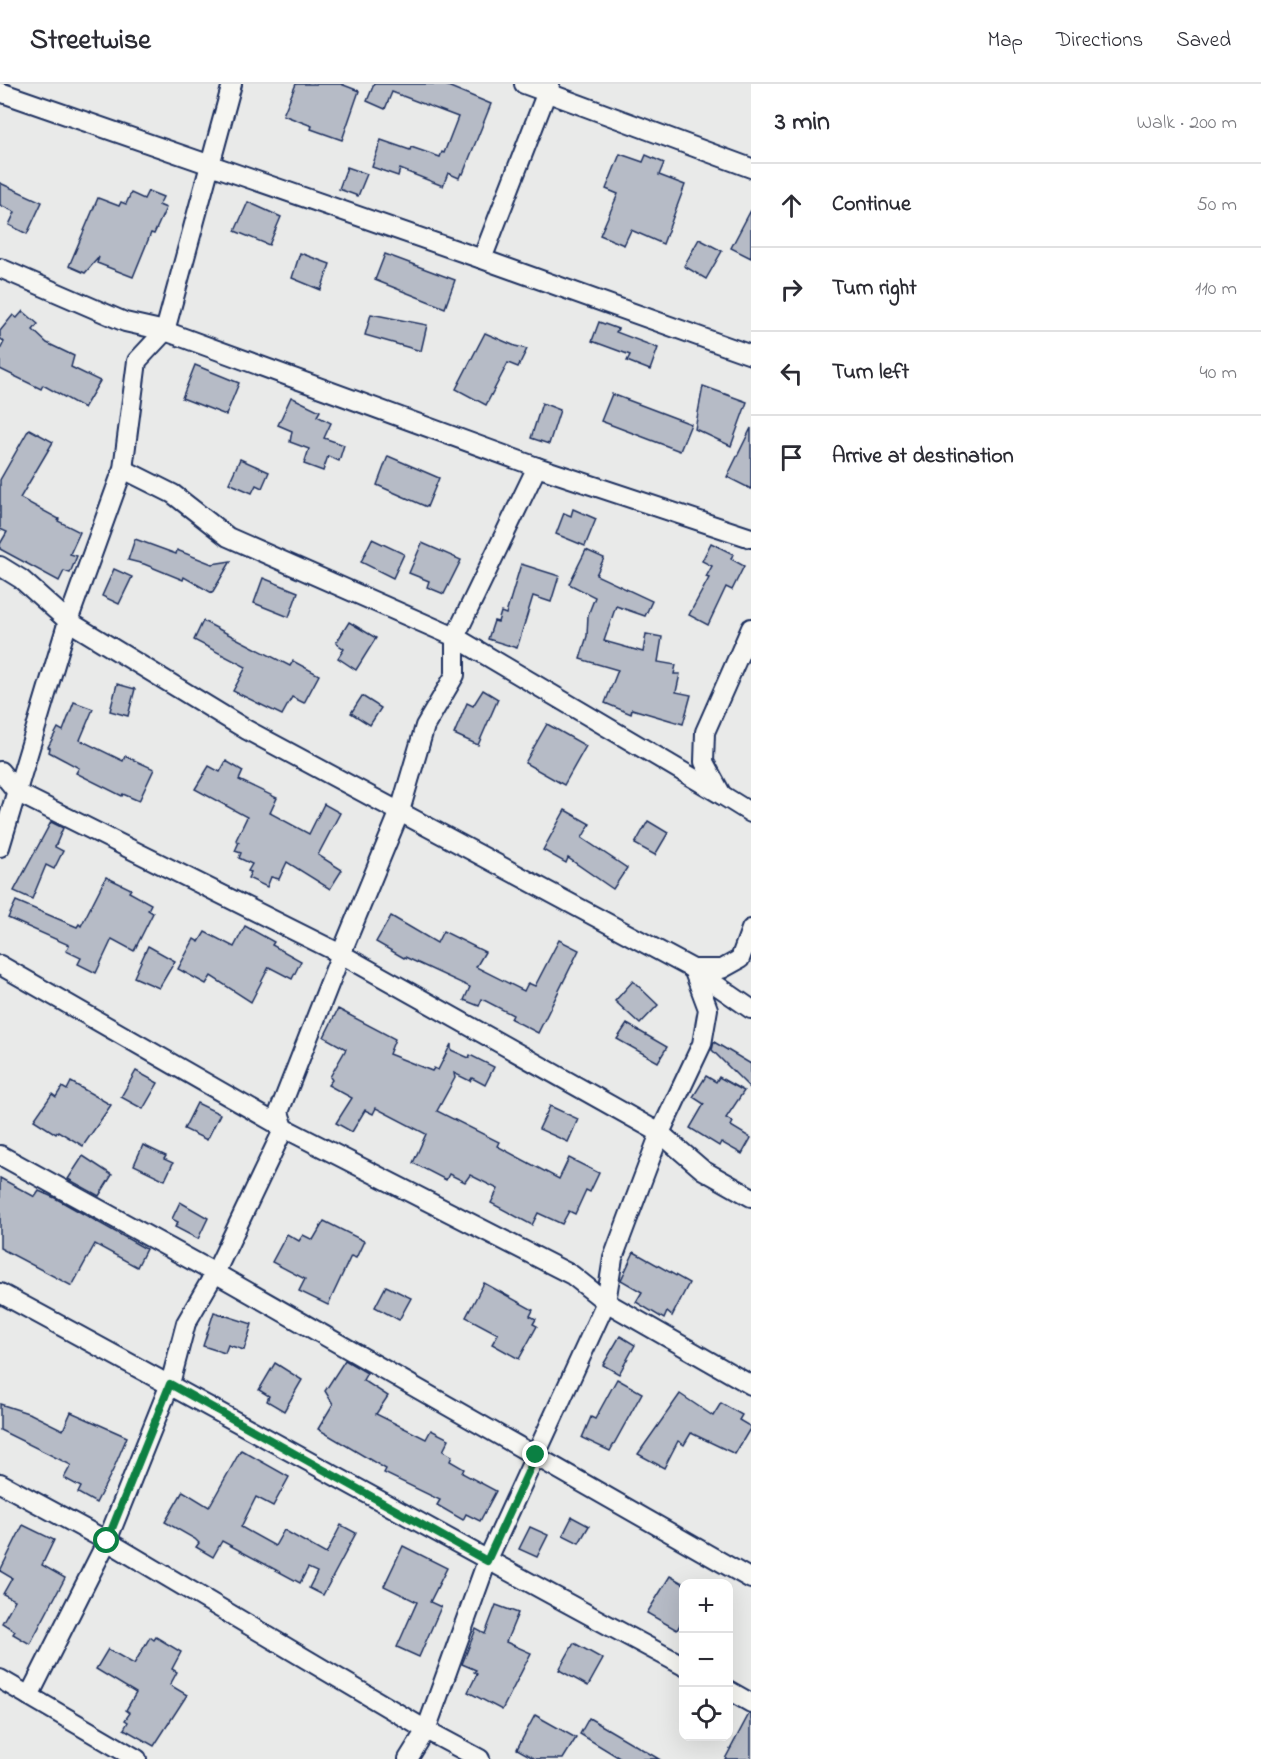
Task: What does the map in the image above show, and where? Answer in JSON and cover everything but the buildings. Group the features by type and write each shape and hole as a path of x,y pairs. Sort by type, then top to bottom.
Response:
{"street":[{"path":"0,847 68,621 123,469 137,361 165,331 212,165 232,84"},
{"path":"524,84 549,88 751,168"},
{"path":"482,259 549,88"},
{"path":"0,92 751,355"},
{"path":"0,268 125,322 165,331 537,467 751,538"},
{"path":"29,1696 107,1541 170,1384 186,1323 214,1273 284,1128 279,1112 400,812 425,726 455,675 455,637 537,467"},
{"path":"123,469 172,494 228,537 455,637 751,813"},
{"path":"0,566 21,579 68,621 247,730 693,969 751,1009"},
{"path":"722,795 704,762 705,732 751,628"},
{"path":"0,771 18,793 341,954 660,1133 703,1170 751,1197"},
{"path":"693,969 722,969 740,959 751,929"},
{"path":"0,965 284,1128 572,1275 606,1302 751,1385"},
{"path":"408,1759 426,1730 487,1561 606,1302 613,1258 660,1133 702,1044 708,1009 693,969"},
{"path":"0,1155 214,1273 751,1579"},
{"path":"0,1293 170,1384 487,1561 679,1663"},
{"path":"0,1483 107,1541 426,1730 480,1759"},
{"path":"0,1679 138,1759"},
{"path":"733,1692 751,1702"}],"route":[{"path":"107,1541 170,1384 487,1561 536,1455"}]}
